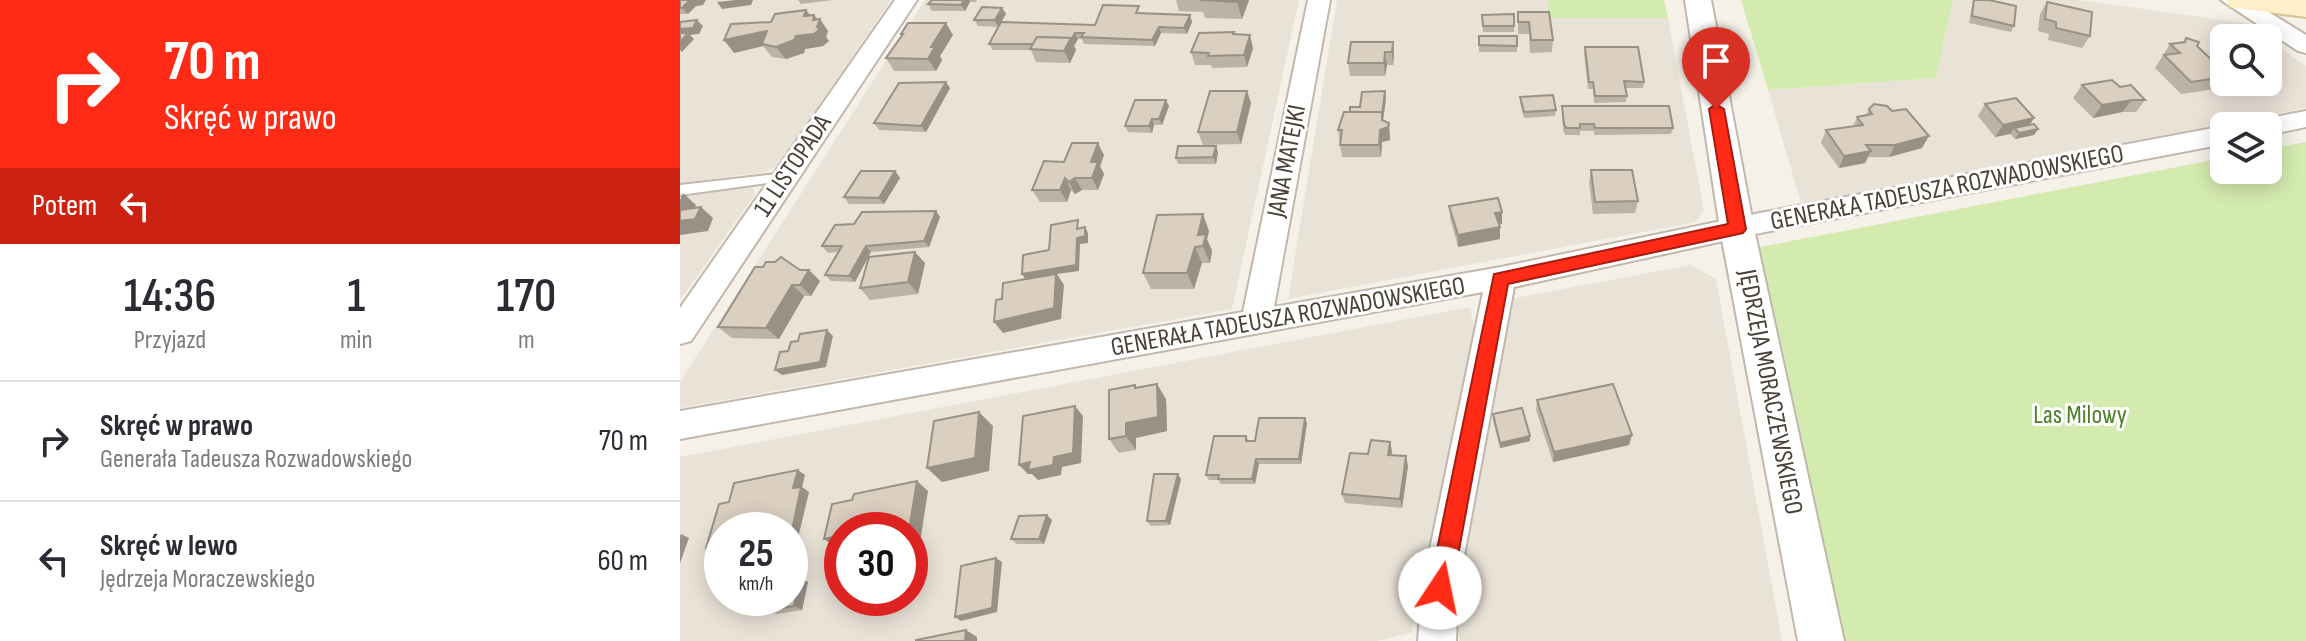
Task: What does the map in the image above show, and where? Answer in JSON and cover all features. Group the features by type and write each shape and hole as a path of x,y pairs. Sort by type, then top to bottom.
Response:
{"main road":[{"path":"2241,0 2306,8"}],"street":[{"name":"11 LISTOPADA","path":"680,332 906,0"},
{"name":"JANA MATEJKI","path":"1256,322 1319,0"},
{"name":"JĘDRZEJA MORACZEWSKIEGO","path":"1698,0 1737,229 1821,641"},
{"path":"2232,0 2306,46"},
{"path":"2282,123 2306,119"},
{"name":"GENERAŁA TADEUSZA ROZWADOWSKIEGO","path":"680,425 1501,278 2210,138"},
{"path":"1437,641 1440,588 1501,278"}],"lane":[{"path":"680,190 785,177"}],"shaded area":[{"path":"680,0 891,0 778,165 765,172 680,183"},
{"path":"925,0 1299,0 1232,309 680,408 680,382"},
{"path":"1337,0 1548,0 1550,18 1668,18 1704,211 1696,222 1288,299"},
{"path":"1953,0 2079,0 2245,23 2210,24 2210,96 2282,96 2282,49 2306,66 2306,108 2282,113 2210,112 2210,126 1801,203 1768,90 1936,78"},
{"path":"751,186 756,193 680,300 680,197"},
{"path":"1691,265 1716,279 1782,641 1459,641 1460,555 1510,299"},
{"path":"1470,307 1476,339 1411,633 1376,641 680,641 680,457"}],"green space":[{"path":"1548,0 1664,0 1668,18 1549,18"},
{"path":"1741,0 1953,0 1936,78 1768,90"},
{"name":"Las Milowy","path":"2306,142 2306,641 1844,641 1755,248 2210,161 2210,184 2282,184 2282,146"}],"building":[{"path":"680,0 690,0 680,8"},
{"path":"932,0 964,0 961,5 928,4"},
{"path":"1974,0 2016,6 2014,26 1972,16"},
{"path":"2047,2 2092,12 2090,36 2056,28 2056,22 2045,19"},
{"path":"1103,5 1139,6 1136,13 1190,15 1184,28 1159,27 1152,40 1081,37 1084,33 1075,33 1071,40 1037,37 1033,44 989,44 1001,22 1095,25"},
{"path":"982,7 1002,8 995,20 974,20"},
{"path":"806,10 804,16 814,15 813,20 820,19 817,27 820,29 814,34 796,36 794,40 776,47 762,44 767,31 724,40 731,24 771,22 775,14"},
{"path":"1518,12 1549,12 1553,40 1531,40 1529,22 1518,22"},
{"path":"1514,14 1514,26 1483,26 1482,15"},
{"path":"697,20 693,28 680,29 680,22"},
{"path":"908,23 946,23 931,47 935,47 928,59 886,58 903,34"},
{"path":"1199,33 1250,35 1244,55 1208,56 1209,53 1191,52"},
{"path":"1479,36 1517,36 1517,46 1479,45"},
{"path":"1037,37 1071,38 1064,51 1030,49"},
{"path":"2186,38 2199,42 2197,46 2210,58 2210,79 2191,82 2164,55 2180,53 2170,44 2185,42"},
{"path":"1351,42 1393,42 1392,52 1385,52 1384,63 1348,63"},
{"path":"1585,47 1638,47 1644,82 1624,81 1627,96 1595,96 1593,82 1589,82"},
{"path":"2112,80 2120,87 2131,85 2145,100 2102,105 2082,85"},
{"path":"946,82 921,126 874,123 899,83"},
{"path":"1210,91 1247,91 1237,132 1198,132"},
{"path":"1385,91 1382,115 1382,112 1350,112 1350,107 1360,107 1362,92"},
{"path":"1553,95 1556,110 1524,112 1520,97"},
{"path":"2016,98 2034,118 2003,125 1985,104"},
{"path":"1135,100 1166,100 1159,119 1152,119 1149,126 1125,126"},
{"path":"1874,104 1887,106 1892,111 1906,109 1929,136 1895,145 1866,145 1871,151 1844,156 1826,130 1863,125 1857,117 1872,114 1869,109"},
{"path":"1562,106 1669,106 1673,128 1595,128 1594,124 1580,124 1580,128 1566,128"},
{"path":"1344,112 1382,112 1382,120 1389,123 1388,127 1380,130 1379,145 1340,145 1342,130 1338,130"},
{"path":"2034,124 2038,129 2019,133 2014,128"},
{"path":"1072,143 1098,143 1091,162 1098,162 1092,178 1075,178 1069,182 1065,178 1060,190 1032,190 1044,161 1064,162"},
{"path":"1178,146 1216,146 1213,157 1176,158"},
{"path":"1591,170 1632,170 1638,201 1595,202"},
{"path":"861,171 895,171 879,198 844,197"},
{"path":"1498,198 1502,212 1495,213 1500,227 1458,235 1449,206"},
{"path":"701,207 695,219 680,221 680,210"},
{"path":"936,211 924,241 866,246 849,276 825,275 842,246 822,246 835,225 854,224 862,212"},
{"path":"1203,214 1198,235 1206,234 1203,246 1195,247 1187,273 1143,273 1157,215"},
{"path":"1078,220 1077,229 1085,227 1085,236 1077,238 1076,265 1022,274 1023,255 1049,250 1051,225"},
{"path":"915,252 908,282 860,288 869,257"},
{"path":"781,257 800,270 809,270 800,285 792,285 766,328 718,327 755,267 763,267 766,262 775,262"},
{"path":"1056,274 1054,308 994,322 996,300 1002,299 1003,283"},
{"path":"827,330 820,362 775,370 780,352 788,351 791,342 798,341 800,334"},
{"path":"1157,384 1158,417 1126,423 1126,436 1109,439 1109,390"},
{"path":"1613,384 1632,435 1554,452 1537,400"},
{"path":"1075,406 1073,453 1054,457 1053,465 1028,470 1030,462 1019,465 1023,416"},
{"path":"1522,408 1530,436 1500,443 1493,414"},
{"path":"979,412 975,458 927,468 934,421"},
{"path":"1259,418 1305,418 1299,459 1256,459 1252,479 1218,479 1219,475 1206,475 1214,436 1246,436 1246,441 1255,441"},
{"path":"1371,440 1390,442 1388,455 1406,456 1400,499 1342,494 1350,453 1368,454"},
{"path":"798,470 793,488 801,487 796,512 717,512 719,504 729,502 734,483"},
{"path":"1154,474 1178,474 1166,521 1147,521"},
{"path":"917,481 912,512 830,512 832,504 852,500 854,494"},
{"path":"1047,515 1039,539 1011,539 1019,516"},
{"path":"996,558 992,608 955,617 961,566"},
{"path":"966,630 965,641 916,641 916,640"}],"route":[{"path":"1440,588 1501,278 1737,229 1716,109"}]}
